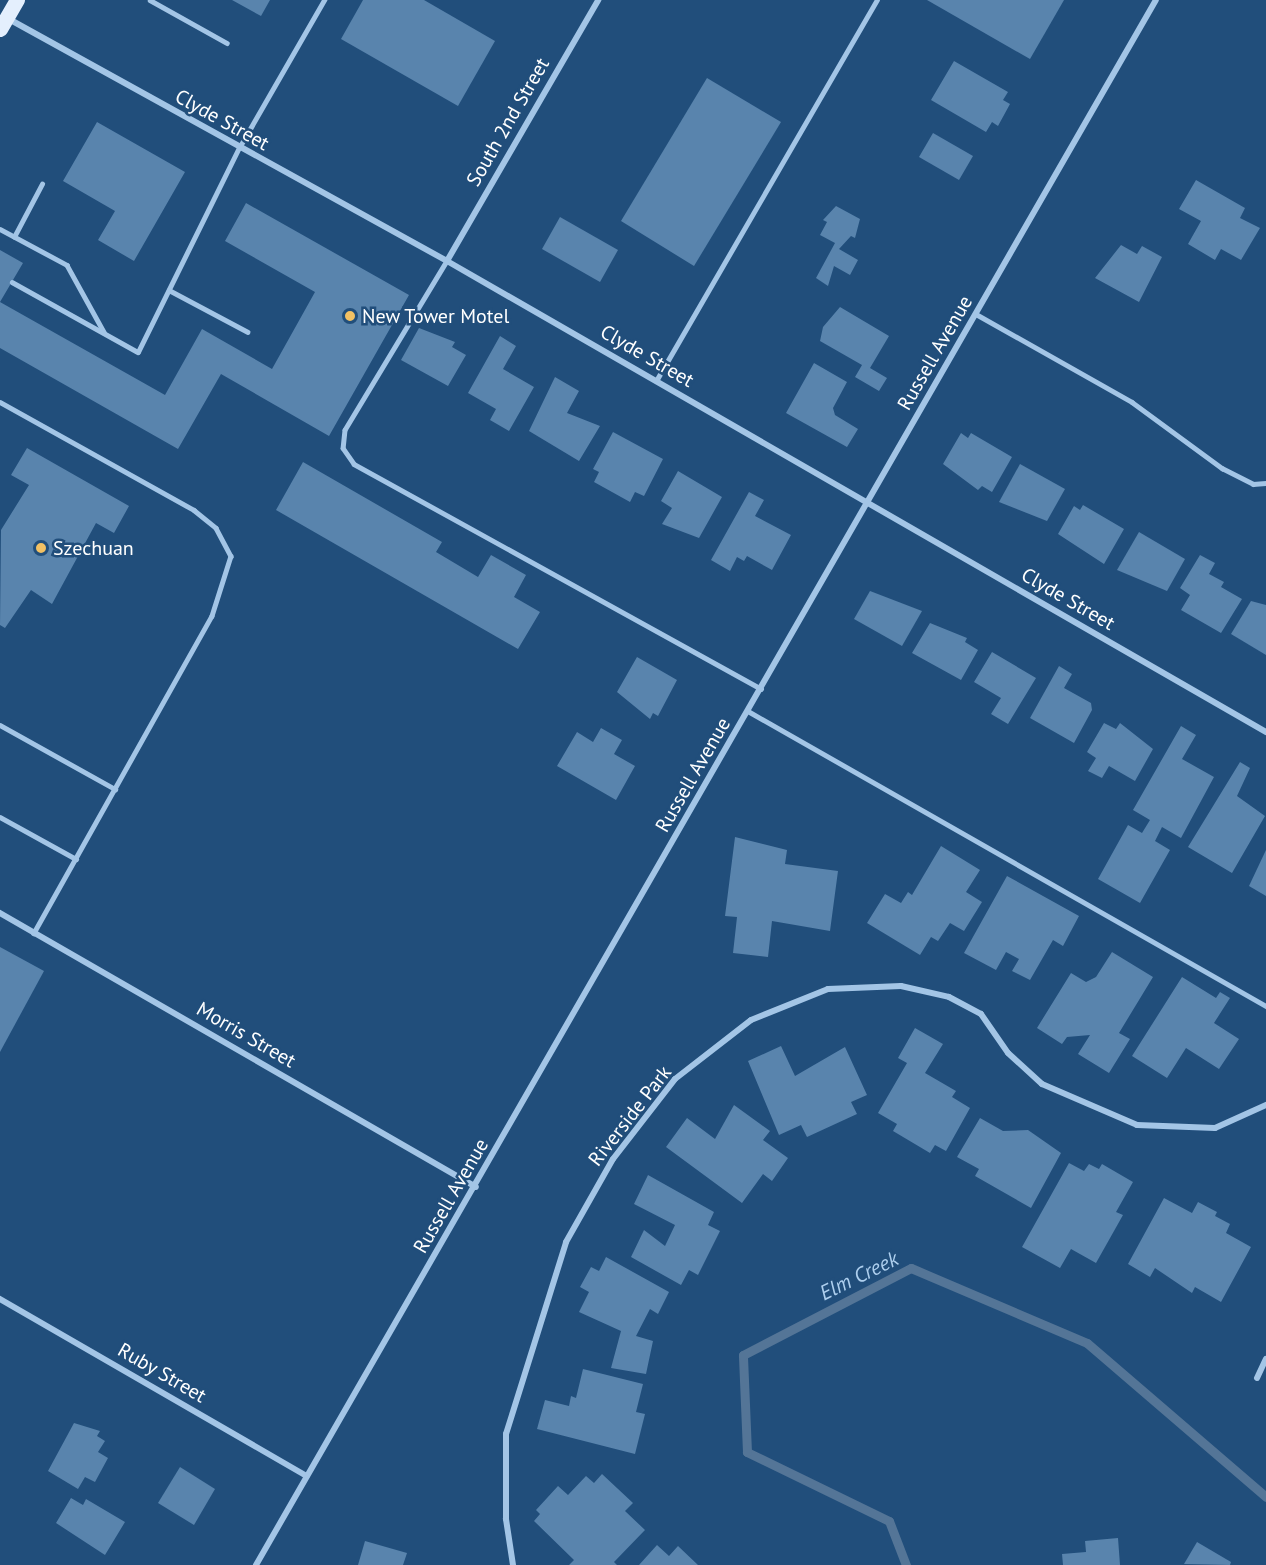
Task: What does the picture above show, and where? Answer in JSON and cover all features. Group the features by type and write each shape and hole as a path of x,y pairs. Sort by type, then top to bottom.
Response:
{"main road":[{"path":"3,23 17,0"}],"street":[{"name":"South 2nd Street","path":"447,261 598,0"},
{"name":"Russell Avenue","path":"256,1565 476,1187 1156,0"},
{"name":"Clyde Street","path":"3,23 447,261 1266,732"},
{"name":"Morris Street","path":"0,913 476,1187"},
{"name":"Riverside Park","path":"513,1565 506,1519 506,1434 566,1242 613,1158 675,1080 751,1020 828,989 901,986 948,997 981,1014 1008,1053 1042,1084 1137,1125 1215,1128 1266,1105"},
{"name":"Ruby Street","path":"0,1299 307,1476"},
{"path":"1257,1378 1266,1359"}],"lane":[{"path":"150,0 226,43"},
{"path":"12,282 138,352 239,148 324,0"},
{"path":"656,381 877,0"},
{"path":"14,237 42,184"},
{"path":"0,229 67,265 105,333"},
{"path":"447,261 345,430 343,448 354,464 761,689"},
{"path":"169,290 248,332"},
{"path":"976,314 1132,402 1222,468 1253,484 1266,483"},
{"path":"0,402 194,510 216,528 231,556 212,616 34,933"},
{"path":"748,711 1266,1006"},
{"path":"0,725 115,789"},
{"path":"0,817 76,860"}],"building":[{"path":"232,0 270,0 261,16"},
{"path":"363,0 424,0 495,41 458,106 341,39"},
{"path":"927,0 1064,0 1030,59"},
{"path":"954,61 1008,92 1003,100 1010,104 998,126 992,122 986,132 931,100"},
{"path":"707,78 781,122 694,266 621,221"},
{"path":"97,122 185,172 134,261 98,240 115,211 63,181"},
{"path":"933,133 973,156 959,180 919,157"},
{"path":"1196,180 1245,208 1240,218 1260,228 1241,260 1221,249 1215,260 1188,244 1201,221 1179,209"},
{"name":"New Tower Motel","path":"246,203 409,295 329,436 221,374 178,449 0,348 0,302 165,395 202,329 272,369 315,292 225,241"},
{"path":"836,206 860,219 855,238 851,236 839,249 858,260 850,275 834,266 828,286 816,278 835,243 820,235 827,222 823,220"},
{"path":"560,217 618,250 600,282 542,249"},
{"path":"1121,245 1137,254 1142,246 1162,257 1139,302 1095,278"},
{"path":"0,250 23,263 0,302"},
{"path":"840,307 889,336 870,368 887,378 879,391 855,377 862,365 820,341 823,327"},
{"path":"419,328 455,342 452,347 466,355 448,386 401,360"},
{"path":"500,336 516,346 503,369 534,387 509,431 490,420 496,409 468,393"},
{"path":"814,363 847,382 833,408 835,415 858,429 847,447 786,413"},
{"path":"555,377 579,391 567,413 600,426 579,461 529,431"},
{"path":"613,432 663,459 644,496 635,492 630,502 594,482 599,472 593,469"},
{"path":"961,433 968,438 971,433 1012,457 992,492 982,486 978,490 943,464"},
{"name":"Szechuan","path":"27,448 129,506 114,533 96,523 52,604 31,590 5,628 0,625 1,530 29,485 11,475"},
{"path":"303,462 442,542 436,552 478,577 491,555 526,575 514,597 540,612 518,649 276,510"},
{"path":"1020,464 1065,489 1047,521 999,502"},
{"path":"678,471 722,497 699,538 662,524 672,508 661,501"},
{"path":"749,492 764,500 755,516 791,535 772,570 747,556 744,561 737,557 730,571 711,560"},
{"path":"1083,505 1124,529 1104,564 1058,534 1074,506 1080,510"},
{"path":"1139,532 1185,559 1167,591 1117,570"},
{"path":"1200,555 1215,563 1209,574 1224,582 1221,587 1242,599 1221,633 1181,610 1190,595 1180,588"},
{"path":"870,591 922,611 902,646 854,619"},
{"path":"1251,601 1266,605 1266,655 1231,634"},
{"path":"930,623 967,638 965,642 978,650 961,680 912,653"},
{"path":"992,652 1036,678 1008,724 991,714 1001,698 974,682"},
{"path":"637,657 677,680 658,716 653,713 650,719 617,692"},
{"path":"1059,666 1072,674 1064,688 1091,703 1092,710 1074,743 1030,718"},
{"path":"1104,723 1116,729 1120,723 1153,749 1135,781 1109,766 1102,778 1088,771 1096,758 1087,752"},
{"path":"1181,726 1196,735 1182,759 1214,777 1181,838 1162,827 1155,841 1170,850 1140,903 1098,879 1128,825 1142,833 1150,820 1133,810"},
{"path":"601,728 622,740 614,754 635,766 616,800 557,766 577,732 593,742"},
{"path":"1240,762 1250,768 1237,796 1265,816 1232,873 1188,847"},
{"path":"735,837 787,850 785,864 838,871 830,931 772,921 768,957 733,953 737,917 725,916"},
{"path":"941,846 980,870 966,892 982,902 964,931 950,923 938,941 931,937 920,955 867,923 885,894 901,903 908,892 912,895"},
{"path":"1266,850 1266,896 1249,886"},
{"path":"1007,876 1079,916 1063,946 1053,940 1030,980 1012,971 1019,959 1006,952 996,970 964,953"},
{"path":"0,947 44,971 0,1052"},
{"path":"1112,952 1153,977 1119,1033 1130,1039 1109,1073 1078,1054 1090,1035 1067,1037 1062,1044 1037,1028 1071,973 1086,982 1096,977"},
{"path":"1182,977 1216,998 1220,992 1230,998 1214,1023 1239,1039 1219,1069 1186,1048 1167,1078 1132,1056"},
{"path":"915,1028 943,1044 925,1073 956,1091 952,1097 970,1108 946,1151 935,1145 930,1153 893,1131 897,1124 878,1113 907,1063 898,1058"},
{"path":"781,1046 795,1076 845,1047 867,1095 851,1102 857,1114 807,1137 801,1125 779,1135 748,1061"},
{"path":"734,1105 770,1131 763,1140 788,1158 772,1181 763,1174 742,1203 666,1147 687,1118 715,1139"},
{"path":"980,1118 1003,1131 1028,1130 1061,1153 1031,1208 975,1176 979,1169 957,1157"},
{"path":"1069,1163 1084,1171 1089,1164 1099,1169 1102,1164 1133,1182 1116,1212 1123,1215 1096,1263 1071,1249 1060,1268 1022,1247"},
{"path":"648,1175 714,1212 708,1225 720,1231 698,1275 689,1270 681,1285 631,1257 644,1230 665,1246 675,1225 634,1204"},
{"path":"1164,1198 1192,1213 1198,1202 1217,1212 1215,1216 1230,1224 1226,1233 1251,1247 1221,1302 1195,1287 1192,1293 1155,1268 1150,1277 1128,1264"},
{"path":"606,1257 669,1292 658,1314 650,1309 636,1336 653,1341 646,1374 611,1368 621,1331 579,1312 589,1292 580,1287 591,1267 599,1271"},
{"path":"583,1369 643,1384 636,1412 645,1414 635,1454 537,1429 545,1400 569,1406 571,1396 576,1398"},
{"path":"74,1423 100,1431 97,1436 105,1441 98,1452 108,1458 95,1482 85,1477 78,1489 48,1471"},
{"path":"180,1467 215,1489 194,1525 158,1503"},
{"path":"602,1474 633,1503 625,1511 645,1530 614,1562 617,1565 569,1565 574,1560 534,1521 540,1514 536,1510 558,1486 568,1495 586,1476 594,1483"},
{"path":"71,1498 83,1505 86,1499 125,1522 105,1555 56,1523"},
{"path":"1118,1538 1120,1565 1063,1565 1062,1554 1086,1552 1085,1541"},
{"path":"365,1541 407,1553 403,1565 358,1565"},
{"path":"1197,1542 1231,1562 1230,1565 1184,1564"},
{"path":"657,1545 669,1556 678,1546 698,1565 639,1565"}],"waterway":[{"name":"Elm Creek","path":"906,1565 889,1521 747,1452 743,1355 911,1268 1087,1343 1266,1497"}],"place":[{"name":"New Tower Motel","path":"350,316"},
{"name":"Szechuan","path":"41,548"}]}
